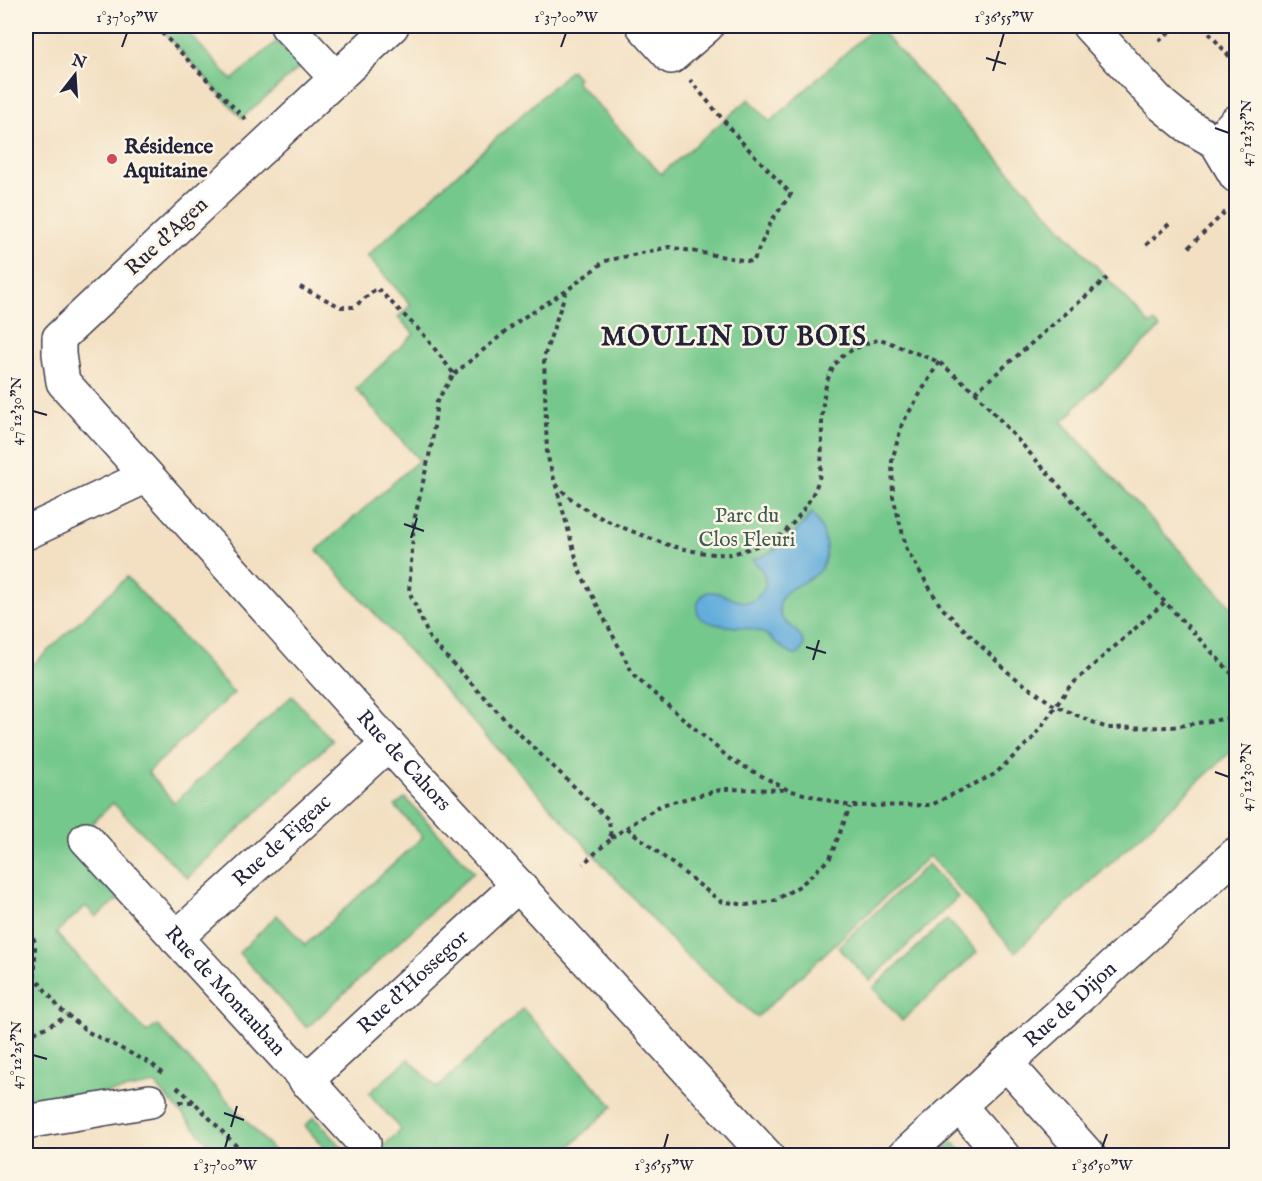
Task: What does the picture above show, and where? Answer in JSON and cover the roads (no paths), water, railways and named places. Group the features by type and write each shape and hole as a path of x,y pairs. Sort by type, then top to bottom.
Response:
{"street":[{"path":"288,26 335,77"},
{"name":"Rue d'Agen","path":"59,354 59,338 392,26"},
{"path":"643,26 670,57 706,26"},
{"path":"1089,26 1162,105 1188,126 1226,132 1236,176"},
{"name":"Rue de Cahors","path":"59,354 63,382 388,744 767,1155"},
{"path":"26,533 147,476"},
{"name":"Rue de Figeac","path":"176,938 388,744"},
{"name":"Rue de Montauban","path":"86,839 364,1143"},
{"name":"Rue de Dijon","path":"904,1155 1236,854"},
{"name":"Rue d'Hossegor","path":"306,1081 518,885"},
{"path":"1007,1064 1089,1155"},
{"path":"26,1122 150,1101"},
{"path":"959,1106 1003,1155"}],"water":[{"path":"812,513 824,535 825,560 816,574 784,594 779,607 781,617 803,641 804,646 799,654 790,653 759,631 720,625 699,617 698,603 707,592 718,593 744,602 757,597 764,588 765,579 762,571 752,560 762,557 785,542"}],"place":[{"name":"Résidence Aquitaine","path":"112,159"}],"district":[{"name":"MOULIN DU BOIS","path":"734,338"}],"park label":[{"name":"Parc du Clos Fleuri","path":"747,528"}]}
